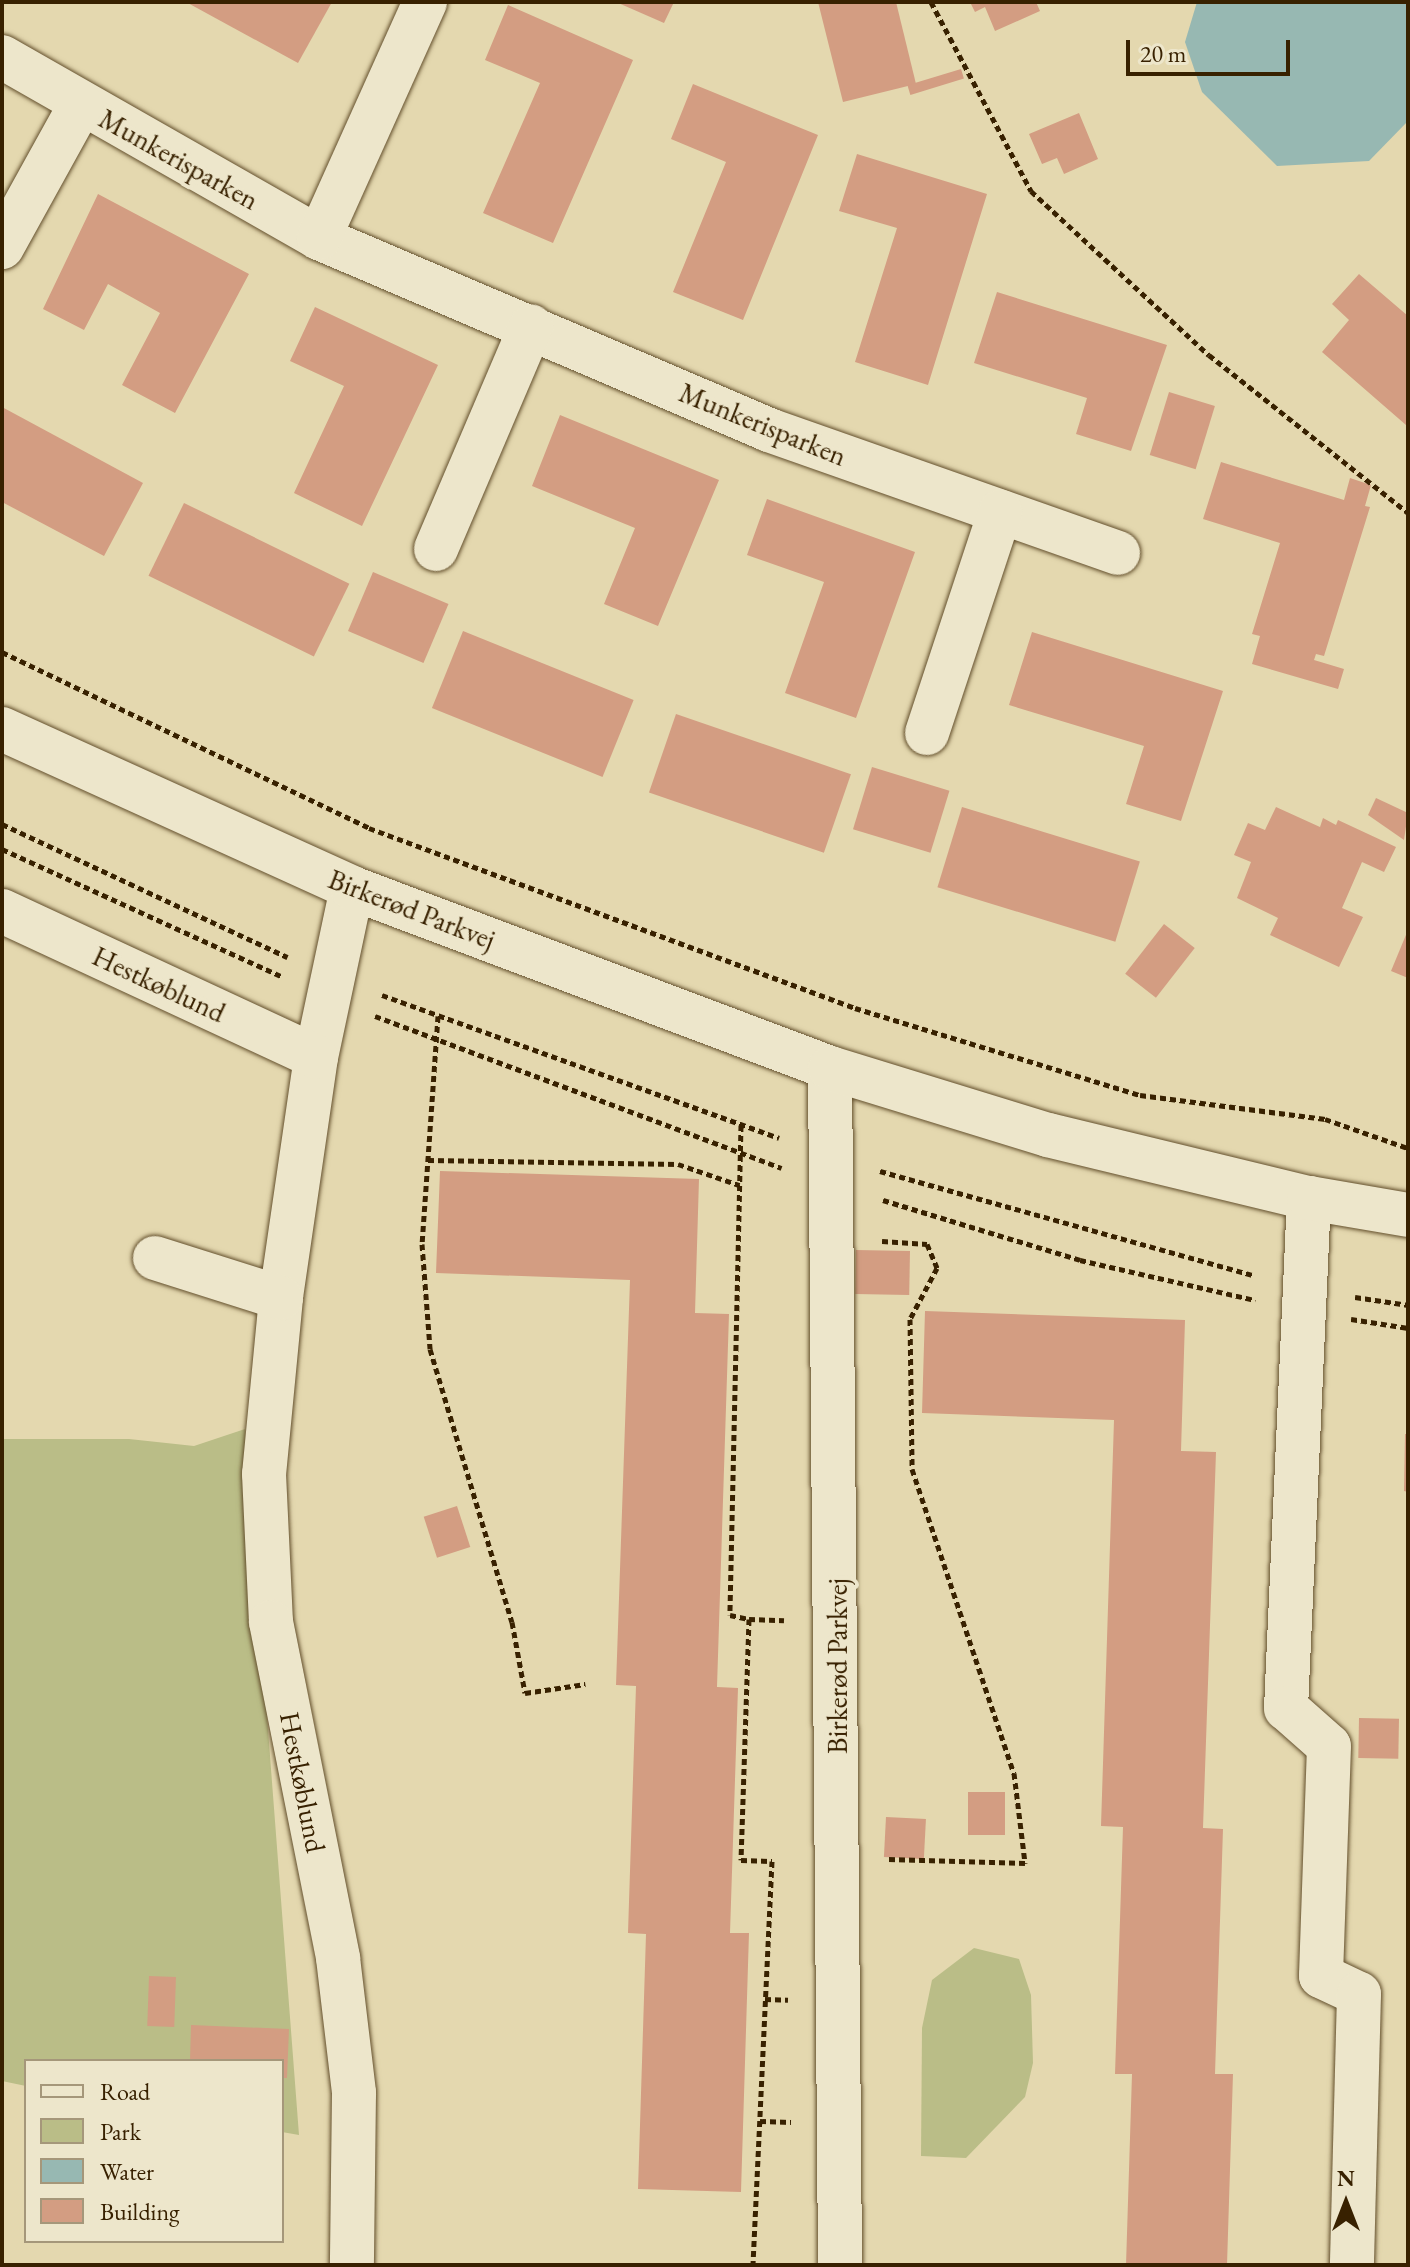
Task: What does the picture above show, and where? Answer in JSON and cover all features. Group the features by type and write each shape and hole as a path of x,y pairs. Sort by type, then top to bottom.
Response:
{"street":[{"path":"319,238 425,2"},
{"name":"Munkerisparken","path":"2,57 319,238 769,430 1118,553"},
{"name":"Munkerisparken","path":"2,247 81,104"},
{"path":"436,549 531,326"},
{"path":"927,733 1000,512"},
{"name":"Birkerød Parkvej","path":"2,729 352,888 830,1068 1048,1135 1309,1198 1408,1215"},
{"name":"Hestkøblund","path":"352,888 328,987 316,1057 281,1298 264,1474 271,1622 338,1958 354,2093 352,2265"},
{"name":"Hestkøblund","path":"2,911 316,1057"},
{"name":"Birkerød Parkvej","path":"830,1068 840,2265"},
{"path":"1309,1198 1301,1299 1286,1708 1329,1746 1321,1976 1359,1994 1352,2265"},
{"path":"155,1258 281,1298"}],"path":[{"path":"931,2 1031,191 1209,355 1408,513"},
{"path":"2,652 369,828 855,1008 1140,1095 1325,1119 1408,1148"},
{"path":"2,824 436,1040 740,1154 833,1171 1408,1328"},
{"path":"2,849 328,987 438,1016 741,1125 833,1171 1080,1260 1301,1299 1408,1305"},
{"path":"438,1016 422,1244 430,1349 512,1622 525,1693 585,1684"},
{"path":"741,1125 730,1615 749,1619 741,1860 772,1861 753,2265"},
{"path":"428,1160 678,1164 739,1185"},
{"path":"833,1238 927,1244 937,1268 910,1319 912,1469 1014,1773 1025,1863 838,1857"}],"green space":[{"path":"245,1429 299,2135 284,2132 284,2059 24,2059 24,2086 2,2081 2,1439 129,1439 194,1446"},
{"path":"974,1948 1019,1959 1031,1995 1033,2063 1025,2097 966,2158 921,2156 922,2028 932,1980"}],"water":[{"path":"1197,2 1408,2 1408,121 1369,161 1277,166 1202,92 1185,42"}],"building":[{"path":"186,2 332,2 298,63"},
{"path":"616,2 674,2 664,23"},
{"path":"818,2 896,2 916,84 843,102"},
{"path":"970,2 1036,2 1040,11 995,31 985,7 975,12"},
{"path":"508,5 633,60 553,243 483,213 540,83 485,60"},
{"path":"961,69 964,79 910,95 907,85"},
{"path":"693,84 818,135 743,320 673,292 726,162 671,139"},
{"path":"1079,113 1098,159 1064,174 1057,158 1042,164 1029,134"},
{"path":"857,154 987,194 928,385 855,362 897,228 839,211"},
{"path":"98,194 249,274 175,413 122,385 160,313 108,284 84,330 43,309"},
{"path":"1359,274 1408,316 1406,425 1322,352 1349,320 1332,304"},
{"path":"997,292 1167,345 1131,451 1076,434 1087,398 974,363"},
{"path":"315,307 438,365 362,526 294,493 344,386 290,361"},
{"path":"1169,392 1215,406 1196,469 1150,455"},
{"path":"2,407 143,483 104,556 2,502"},
{"path":"560,415 719,480 658,626 604,604 635,528 532,486"},
{"path":"1221,462 1344,500 1350,478 1371,485 1365,506 1370,507 1324,656 1316,654 1314,660 1344,669 1338,689 1252,664 1260,636 1252,634 1280,543 1203,519"},
{"path":"767,499 915,552 856,718 785,693 824,582 747,555"},
{"path":"184,503 349,584 314,656 148,576"},
{"path":"373,572 448,604 423,663 348,631"},
{"path":"463,631 634,700 603,777 432,708"},
{"path":"1032,632 1223,691 1181,821 1126,804 1144,746 1009,705"},
{"path":"676,714 851,774 824,853 649,792"},
{"path":"872,767 949,791 930,853 853,829"},
{"path":"1376,798 1408,813 1404,840 1368,815"},
{"path":"962,807 1140,861 1115,942 937,887"},
{"path":"1276,807 1320,827 1323,818 1336,825 1338,820 1396,847 1384,872 1362,862 1342,908 1363,917 1339,967 1270,935 1278,918 1237,898 1251,862 1234,855 1248,823 1265,830"},
{"path":"1164,924 1195,948 1156,998 1125,974"},
{"path":"1408,930 1408,978 1391,971"},
{"path":"440,1171 699,1179 695,1313 729,1314 717,1687 738,1688 730,1933 749,1933 741,2192 638,2189 646,1934 628,1933 636,1686 616,1685 630,1280 436,1273"},
{"path":"856,1250 910,1251 909,1295 855,1294"},
{"path":"925,1311 1185,1320 1181,1451 1216,1452 1203,1828 1223,1829 1215,2074 1233,2074 1227,2265 1126,2265 1132,2074 1115,2074 1123,1827 1101,1826 1114,1420 922,1413"},
{"path":"1405,1434 1408,1434 1408,1492 1404,1491"},
{"path":"457,1506 470,1547 437,1558 424,1517"},
{"path":"1359,1718 1399,1719 1398,1759 1358,1758"},
{"path":"968,1792 1005,1792 1005,1835 968,1835"},
{"path":"886,1817 926,1819 924,1859 884,1857"},
{"path":"149,1976 176,1977 174,2027 147,2026"},
{"path":"191,2025 289,2029 287,2078 284,2078 284,2059 190,2059"}]}
